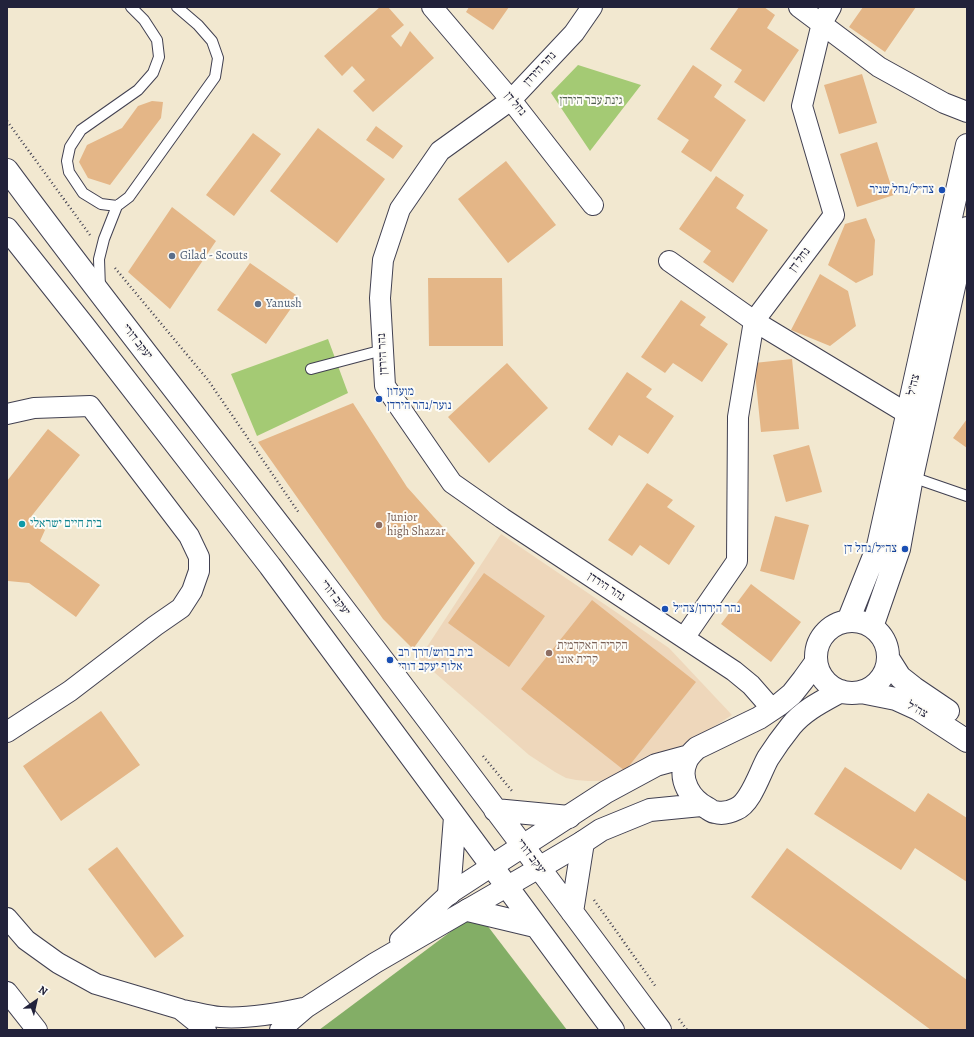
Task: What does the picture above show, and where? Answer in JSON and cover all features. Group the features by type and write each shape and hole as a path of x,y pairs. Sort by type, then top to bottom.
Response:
{"main road":[{"name":"צה\"ל","path":"848,621 878,546 967,144"},
{"name":"יעקב דורי","path":"7,170 54,234 321,580 540,868 660,1030"},
{"name":"צה\"ל","path":"872,627 899,549 912,477 963,266 967,228"},
{"path":"7,229 270,566 613,1030"},
{"path":"816,662 792,694 780,704 759,718 697,748 689,756 685,764 684,778 686,787 701,805 715,812 725,812 738,809 752,790 768,759 792,725 809,709 851,692 872,687 880,679 886,669 888,658 886,646 881,635 872,627 861,622 848,621 837,624 821,639 817,650 816,662 819,672 832,687 851,692"},
{"name":"צה\"ל","path":"888,658 900,677 967,724"},
{"name":"צה\"ל","path":"851,692 896,699 918,709 967,741"},
{"path":"492,866 606,792 656,765 689,756"},
{"path":"540,868 601,830 650,810 701,805"},
{"path":"495,810 568,817"},
{"path":"450,894 455,817"},
{"path":"572,912 583,842"},
{"path":"468,910 535,926"}],"street":[{"name":"נחל דן","path":"432,7 511,100 593,205"},
{"name":"נהר הירדן","path":"592,7 574,33 511,100 440,151 400,209 383,260 380,298 385,386 452,483 502,518 734,671 751,685 772,709"},
{"path":"799,7 826,15 879,67 944,103 967,112"},
{"name":"נחל דן","path":"754,321 834,215 802,106 826,15"},
{"path":"669,261 754,321 908,414"},
{"path":"684,638 738,561 738,417 754,321"},
{"path":"7,414 34,408 90,406 189,536 199,557 199,571 192,591 181,608 70,691 9,728"},
{"path":"375,963 450,894 492,866"},
{"path":"280,1030 307,1007 375,963 540,868"},
{"path":"7,918 26,940 58,963 96,984 180,1009 219,1016 242,1017 275,1014 307,1007"},
{"path":"7,992 37,1030"},
{"path":"180,1009 206,1030"}],"lane":[{"path":"117,206 101,204 83,192 70,172 67,161 70,147 81,130 138,90 153,73 159,57 157,40 144,20 131,7"},
{"path":"100,293 101,251 117,206 129,198 215,77 218,58 212,41 198,25 177,7"},
{"path":"312,369 383,350"},
{"path":"912,477 967,496"}],"path":[{"path":"7,121 101,251 208,380 300,515"},
{"path":"480,752 529,813"},
{"path":"578,876 659,992"},
{"path":"678,1017 687,1030"}],"shaded area":[{"name":"הקריה האקדמית קרית אונו","path":"501,534 669,648 732,715 635,778 588,781 566,778 529,755 419,659"}],"green space":[{"name":"גינת עבר הירדן","path":"578,65 641,85 590,151 551,93"},
{"path":"328,339 348,393 257,436 231,374"},
{"path":"477,912 567,1030 319,1030"}],"building":[{"path":"380,7 388,7 404,25 391,36 401,47 410,31 434,58 373,112 353,91 365,80 352,66 342,76 324,56"},
{"path":"469,7 509,7 493,30 466,12"},
{"path":"739,7 764,7 775,15 767,28 799,50 764,102 734,82 742,70 710,49"},
{"path":"863,7 916,7 885,52 849,27"},
{"path":"693,65 722,85 714,97 746,120 711,172 681,152 689,140 657,119"},
{"path":"862,74 877,123 839,134 824,85"},
{"path":"152,101 163,102 161,118 110,185 88,178 79,162 87,145 122,128 138,106"},
{"path":"376,126 403,146 393,159 366,140"},
{"path":"318,128 385,179 337,243 270,191"},
{"path":"253,133 281,154 234,216 206,195"},
{"path":"877,142 894,195 857,207 840,154"},
{"path":"506,161 556,225 508,263 458,199"},
{"path":"716,176 744,195 736,208 768,230 733,283 703,262 711,251 679,229"},
{"name":"Gilad - Scouts","path":"172,207 216,241 170,309 128,272"},
{"path":"866,218 875,240 873,275 856,283 828,265 845,224"},
{"name":"Yanush","path":"250,263 299,297 266,344 217,310"},
{"path":"820,274 848,291 856,326 830,346 791,330"},
{"path":"428,278 502,278 503,346 429,346"},
{"path":"681,300 706,317 700,325 728,344 702,382 673,363 665,373 641,357"},
{"path":"792,359 799,429 761,432 754,363"},
{"path":"507,363 548,408 489,463 448,417"},
{"path":"627,372 652,389 646,397 674,416 648,454 619,435 612,446 588,429"},
{"name":"Junior high Shazar","path":"353,403 407,487 475,563 413,649 383,619 258,442"},
{"path":"967,419 967,448 953,438"},
{"name":"בית חיים ישראלי","path":"48,429 80,455 30,518 45,530 40,541 100,585 76,617 29,583 8,581 7,583 7,481"},
{"path":"809,445 822,492 786,502 773,455"},
{"path":"647,483 673,500 667,507 695,526 669,565 640,545 632,556 608,540"},
{"path":"775,516 809,525 794,580 760,571"},
{"path":"484,573 545,616 509,667 448,623"},
{"path":"751,584 801,622 771,662 721,624"},
{"path":"592,600 696,682 625,771 521,689"},
{"path":"101,711 140,765 61,821 23,766"},
{"path":"845,767 915,812 928,793 967,818 967,882 915,848 901,870 814,814"},
{"path":"117,847 184,936 155,958 88,869"},
{"path":"787,848 967,980 967,1030 931,1030 751,897"}],"place":[{"name":"צה״ל/נחל שניר","path":"942,190"},
{"name":"Gilad - Scouts","path":"172,256"},
{"name":"Yanush","path":"258,304"},
{"name":"מועדון נוער/נהר הירדן","path":"379,399"},
{"name":"בית חיים ישראלי","path":"22,524"},
{"name":"Junior high Shazar","path":"379,525"},
{"name":"צה״ל/נחל דן","path":"905,549"},
{"name":"נהר הירדן/צה״ל","path":"665,609"},
{"name":"הקריה האקדמית קרית אונו","path":"549,653"},
{"name":"בית ברוש/דרך רב אלוף יעקב דורי","path":"390,660"}]}
